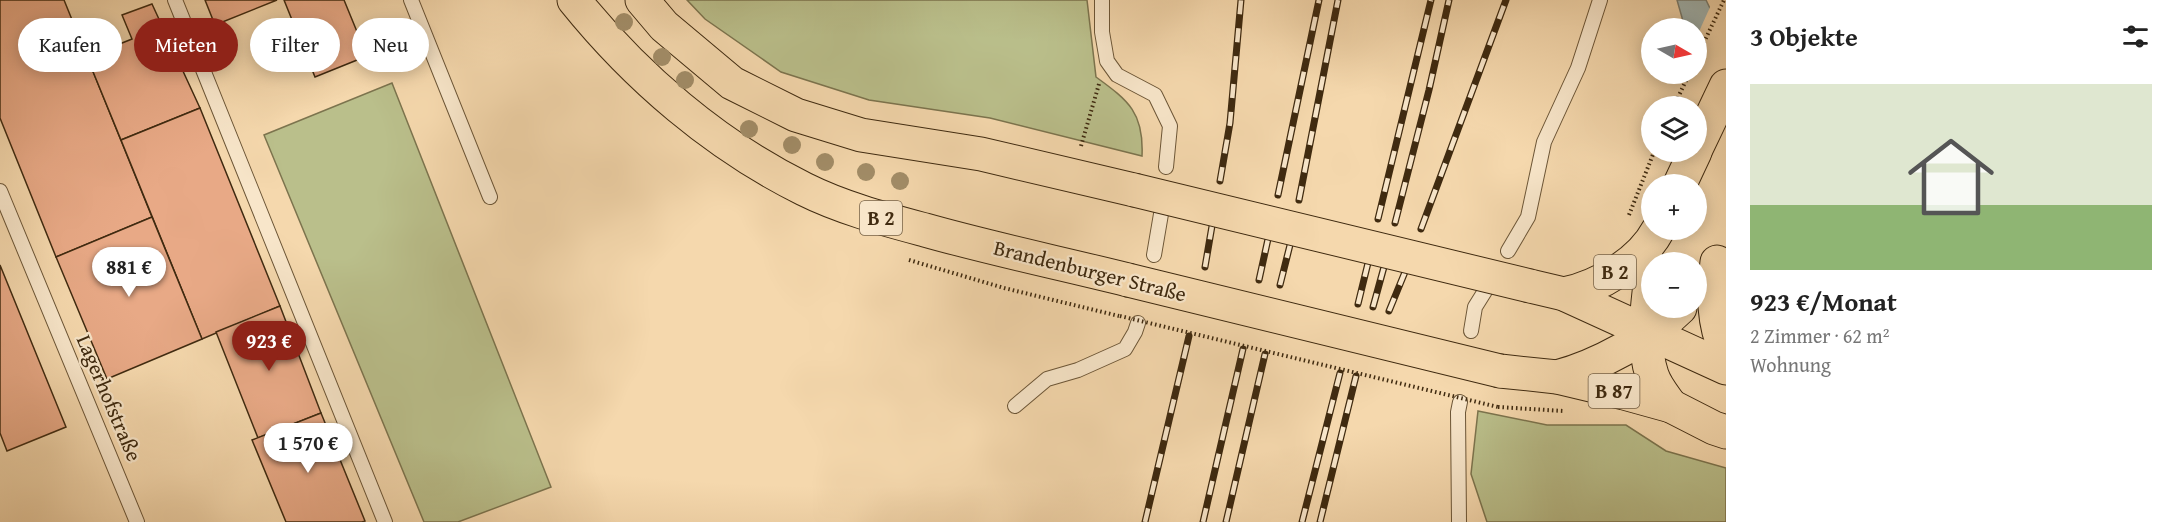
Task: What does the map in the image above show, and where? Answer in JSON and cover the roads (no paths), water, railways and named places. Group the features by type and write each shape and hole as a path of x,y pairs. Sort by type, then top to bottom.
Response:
{"main road":[{"name":"Brandenburger Straße","path":"574,0 597,29 662,93 703,126 756,161 805,189 878,218 1500,371 1557,377 1671,406 1726,432"},
{"name":"B 2","path":"642,0 664,26 732,83 796,116 861,135 981,154 1564,294 1587,287 1616,272 1656,242"},
{"path":"1707,125 1726,86"},
{"path":"1707,274 1721,253"},
{"path":"1721,253 1714,307 1716,327 1726,352"},
{"path":"1564,294 1726,368"},
{"name":"Brandenburger Straße","path":"1647,318 1648,356 1652,375 1671,406"},
{"name":"B 2","path":"1557,377 1603,360 1667,318"}],"lane":[{"path":"175,0 385,522"},
{"path":"411,0 490,197"},
{"path":"1102,0 1102,32 1107,61 1117,75 1155,95 1170,126 1166,167"},
{"path":"1508,251 1528,218 1544,142 1578,68 1600,0"},
{"name":"Lagerhofstraße","path":"0,191 137,522"},
{"path":"1154,255 1161,214"},
{"path":"1471,331 1475,307 1485,291"},
{"path":"1016,406 1047,379 1078,370 1125,349 1138,323"},
{"path":"1459,522 1458,412 1460,402"}],"water":[{"path":"1677,0 1706,0 1726,42 1707,55 1707,18 1682,18"}],"railway":[{"path":"1220,181 1230,123 1241,0"},
{"path":"1278,195 1319,0"},
{"path":"1299,200 1338,0"},
{"path":"1378,219 1431,0"},
{"path":"1395,223 1449,0"},
{"path":"1421,229 1506,0"},
{"path":"1205,267 1212,226"},
{"path":"1259,280 1268,239"},
{"path":"1280,285 1290,245"},
{"path":"1358,304 1368,263"},
{"path":"1373,307 1384,267"},
{"path":"1389,311 1405,272"},
{"path":"1145,522 1189,336"},
{"path":"1203,522 1243,349"},
{"path":"1226,522 1265,354"},
{"path":"1302,522 1340,373"},
{"path":"1320,522 1356,376"}]}
